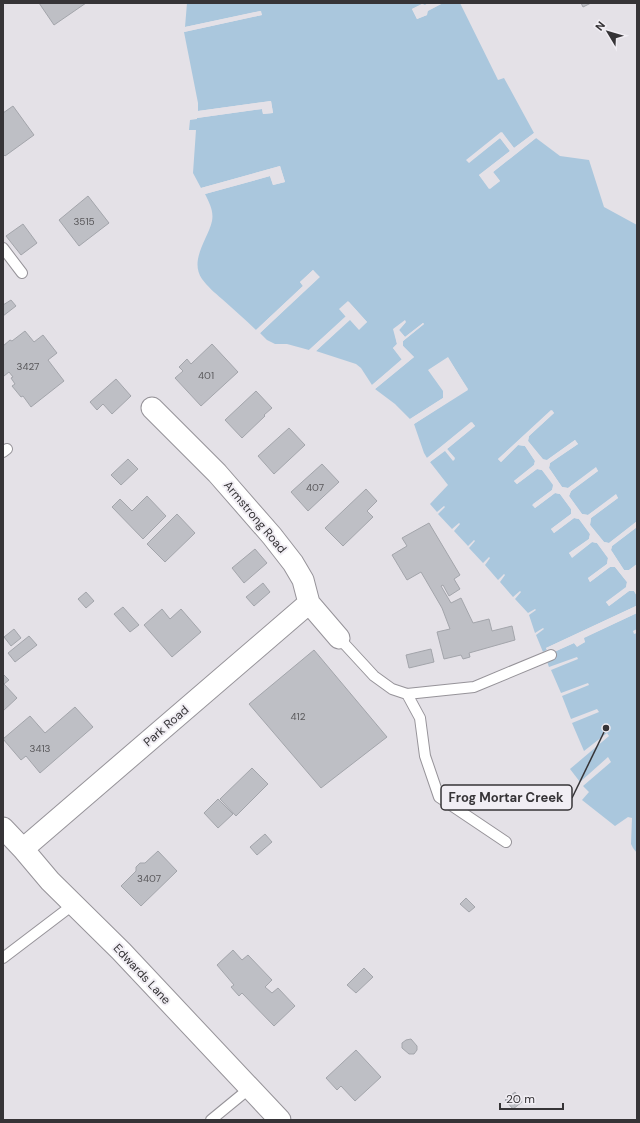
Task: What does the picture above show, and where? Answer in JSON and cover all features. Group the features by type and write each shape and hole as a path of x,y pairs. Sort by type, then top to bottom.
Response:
{"street":[{"name":"Armstrong Road","path":"152,408 217,473 272,536 293,563 303,580 309,603 339,638"},
{"name":"Park Road","path":"23,849 309,603"},
{"name":"Edwards Lane","path":"3,828 50,881 121,951 280,1120"}],"lane":[{"path":"3,248 22,273"},
{"path":"339,638 374,676 392,689 407,694 474,687 551,655"},
{"path":"407,694 420,718 425,756 439,797 506,842"},
{"path":"3,958 74,904"},
{"path":"211,1120 250,1088"}],"water":[{"path":"187,3 429,3 425,5 422,4 412,9 417,19 427,15 427,11 443,3 460,3 498,80 504,78 534,133 514,148 502,132 467,160 469,162 500,138 510,151 479,175 489,189 500,181 493,172 536,138 560,156 589,160 604,207 637,225 637,523 636,522 609,543 604,542 590,525 591,518 618,498 616,495 588,515 582,514 569,496 571,491 598,471 596,468 568,488 562,487 549,468 550,463 578,444 575,440 547,460 543,460 528,441 529,436 554,413 552,410 498,459 501,462 518,445 525,446 535,461 534,465 514,481 517,484 537,469 542,470 554,485 552,490 533,504 535,508 555,493 560,494 571,509 571,514 551,529 554,533 574,518 579,519 590,534 589,539 569,553 572,557 592,542 597,543 608,558 607,564 588,578 590,582 610,567 615,567 627,582 626,588 606,602 609,606 629,591 634,591 637,596 636,606 546,648 547,650 543,652 536,635 544,629 543,628 535,633 529,615 536,610 535,609 528,613 515,599 521,592 520,591 513,597 500,582 505,575 504,574 498,580 485,565 490,558 489,557 483,563 469,548 475,541 474,540 468,546 454,531 460,524 459,523 452,529 438,514 445,507 444,506 437,512 430,504 448,485 430,462 445,450 453,460 455,458 447,449 475,426 471,422 427,458 414,424 468,389 448,358 429,370 444,391 443,398 410,419 395,404 375,389 414,357 403,346 403,341 424,324 423,323 405,337 399,330 406,322 394,329 397,344 393,348 402,359 372,385 361,368 356,364 316,351 350,319 359,329 367,322 349,302 340,309 346,316 309,350 287,344 275,344 267,340 260,333 319,277 313,270 300,282 303,286 256,330 202,279 199,272 198,257 212,221 211,207 205,194 270,176 273,185 285,182 280,166 201,188 193,173 196,130 189,130 190,120 262,109 263,114 273,113 271,101 198,111 198,103 184,32 262,15 260,11 185,27"},
{"path":"637,527 637,564 629,570 624,570 611,550 612,546"},
{"path":"637,613 637,629 633,631 634,634 637,633 637,853 631,844 632,818 628,817 615,826 582,800 589,792 583,786 611,762 608,757 580,782 570,769 609,736 607,733 584,751 572,723 599,712 597,709 571,719 562,696 589,685 588,683 561,693 551,670 578,659 577,657 549,667 545,656 574,643 577,646 585,642 583,638"}],"pier":[{"path":"431,3 431,5 426,7 422,6 414,10 418,17 425,13 427,9 438,3 443,3 428,11 427,15 417,19 412,9 422,4 425,5"},
{"path":"261,11 262,15 184,32 184,30 259,13 184,29 185,27"},
{"path":"271,101 273,113 263,114 262,109 197,118 197,116 262,107 264,108 264,112 271,111 270,103 198,113 198,111"},
{"path":"501,132 514,148 534,133 535,135 514,150 501,135 500,136 512,151 482,175 490,186 497,180 491,173 492,171 535,136 536,138 493,172 500,181 490,189 479,175 510,151 500,138 469,163 466,160"},
{"path":"280,166 285,182 273,185 270,176 205,194 204,193 270,174 272,175 274,183 282,181 279,169 203,190 201,188"},
{"path":"313,270 320,277 260,333 259,332 317,277 313,273 302,282 305,287 258,331 256,330 303,286 300,282"},
{"path":"348,301 367,322 359,330 350,320 316,351 314,351 349,318 351,318 360,327 365,322 348,304 342,310 348,315 347,318 312,350 309,350 346,317 339,309"},
{"path":"405,320 406,322 399,330 405,337 423,323 424,324 403,341 403,346 414,357 375,389 374,388 411,357 401,347 401,341 404,338 398,329 396,330 399,344 395,348 404,360 373,386 372,385 402,360 393,348 397,344 393,329"},
{"path":"448,357 468,390 414,424 413,422 465,389 448,360 431,371 445,390 445,399 411,420 410,419 443,398 443,391 428,370"},
{"path":"551,410 554,413 529,436 528,441 543,459 547,460 575,440 578,444 550,463 549,468 562,487 568,488 596,467 598,471 571,491 569,496 582,514 588,515 616,494 618,498 591,518 590,525 604,542 609,543 636,522 637,527 612,546 611,550 624,570 629,570 637,564 637,566 630,572 623,572 609,551 610,544 602,543 588,525 590,517 615,497 588,517 581,515 567,497 569,490 595,470 568,490 561,488 547,469 549,462 575,443 547,462 541,461 526,441 527,435 551,412 517,444 526,444 537,461 535,467 517,481 536,467 543,468 555,484 554,491 535,505 554,492 562,493 573,508 573,515 553,529 554,530 573,517 580,517 592,533 591,539 572,555 591,540 598,541 610,558 608,565 591,579 609,565 616,565 628,581 628,588 609,603 628,589 635,590 637,592 637,596 634,591 629,591 609,606 606,602 626,587 627,582 615,567 610,567 590,582 588,578 607,564 608,558 597,543 592,542 572,558 569,553 589,539 590,534 579,519 574,518 554,533 551,529 571,514 571,509 560,494 555,493 535,508 532,505 552,490 553,485 542,470 537,469 517,484 514,481 534,465 535,461 525,446 518,445 501,462 498,459"},
{"path":"472,422 475,426 447,449 455,459 453,461 445,451 430,462 429,461 473,426 471,424 428,459 427,458"},
{"path":"637,602 637,608 549,649 544,653 543,652 547,650 546,648 636,606"},
{"path":"637,611 637,613 584,638 585,642 577,647 574,643 545,656 544,654 574,641 576,641 577,644 583,641 581,638 582,636"}],"building":[{"path":"39,3 86,3 54,25"},
{"path":"581,3 591,3 583,7"},
{"path":"13,106 34,135 5,156 3,154 3,113"},
{"path":"88,196 109,223 79,246 59,220"},
{"path":"23,224 37,243 21,255 6,236"},
{"path":"11,300 16,306 3,316 3,305"},
{"path":"25,331 34,342 43,335 57,353 48,360 64,381 31,407 23,396 21,397 12,386 15,384 11,378 13,377 9,372 4,376 3,375 3,346"},
{"path":"212,344 238,372 201,406 175,378 183,371 179,367 187,359 191,364"},
{"path":"116,379 131,396 112,414 103,404 97,410 90,402"},
{"path":"256,391 272,408 242,438 225,420"},
{"path":"289,428 305,445 274,474 258,456"},
{"path":"128,459 138,469 121,485 111,475"},
{"path":"322,464 339,482 308,511 291,492"},
{"path":"366,489 377,501 367,511 373,517 343,546 325,528"},
{"path":"147,496 166,516 143,539 112,507 120,499 132,511"},
{"path":"177,514 195,533 165,562 147,544"},
{"path":"429,523 460,575 454,579 460,589 449,596 443,585 441,586 451,603 461,598 473,623 489,619 492,631 512,626 515,640 469,653 470,657 463,659 461,655 444,659 437,632 450,629 442,608 421,572 407,580 392,555 407,546 402,538"},
{"path":"255,549 267,563 244,583 232,568"},
{"path":"263,583 270,592 254,606 246,597"},
{"path":"86,592 94,601 86,608 78,599"},
{"path":"123,607 139,625 130,632 114,614"},
{"path":"162,609 170,619 181,609 201,632 172,657 144,625"},
{"path":"14,629 21,638 11,646 4,637"},
{"path":"29,636 37,645 15,662 8,653"},
{"path":"431,649 434,662 409,668 406,655"},
{"path":"314,650 387,737 321,788 249,704"},
{"path":"3,674 9,680 4,684 17,698 3,711"},
{"path":"75,707 93,727 40,773 26,756 21,760 3,739 30,716 45,733"},
{"path":"252,768 268,784 236,816 220,799"},
{"path":"218,799 233,814 218,828 204,813"},
{"path":"265,834 272,842 257,855 250,847"},
{"path":"158,851 177,871 141,906 121,886 136,871 136,867 140,863 145,863"},
{"path":"466,898 475,907 469,912 460,904"},
{"path":"233,950 242,960 248,955 272,980 265,987 272,993 278,988 295,1006 274,1026 242,993 239,996 231,987 234,985 217,965"},
{"path":"364,968 373,977 356,993 347,985"},
{"path":"411,1039 417,1046 417,1050 414,1054 409,1054 402,1048 402,1043"},
{"path":"356,1050 381,1077 355,1101 341,1086 337,1090 326,1078"},
{"path":"515,1092 522,1102 513,1109 505,1100"}],"place":[{"name":"Frog Mortar Creek","path":"606,728"}]}
